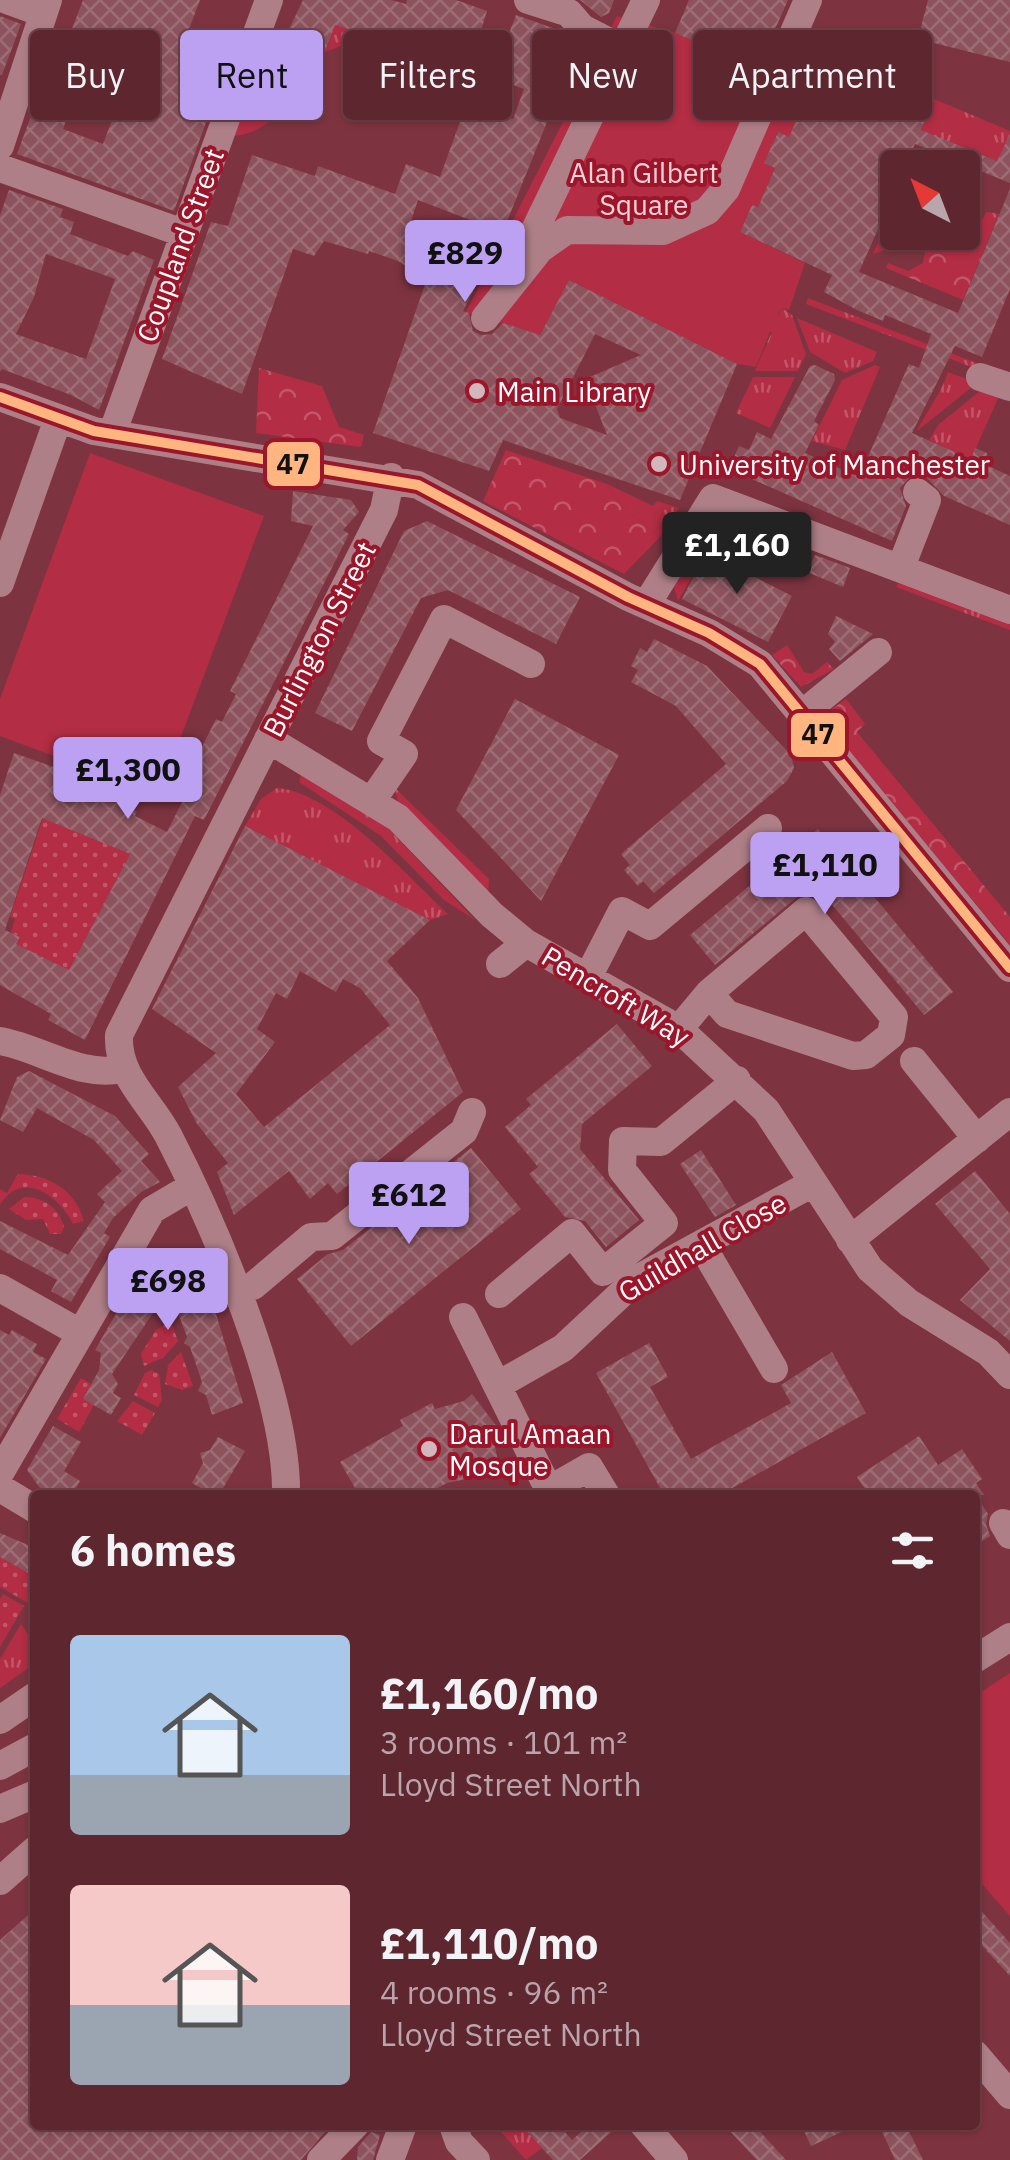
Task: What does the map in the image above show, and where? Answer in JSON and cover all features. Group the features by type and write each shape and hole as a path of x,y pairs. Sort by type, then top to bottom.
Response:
{"street":[{"path":"0,146 45,6 7,0"},
{"name":"Coupland Street","path":"112,434 139,378 183,234 224,150 246,62 269,0"},
{"path":"528,0 569,13 585,30"},
{"path":"631,30 646,0"},
{"path":"587,120 492,307 540,249 568,230 663,231 707,210 726,190 808,0"},
{"path":"0,168 183,234"},
{"path":"980,378 1010,387"},
{"path":"0,397 112,434 418,484 646,605 709,634 760,664 1010,968"},
{"path":"0,583 58,419"},
{"name":"Burlington Street","path":"124,1068 119,1043 124,1024 384,510 391,477"},
{"path":"901,566 928,500 917,492"},
{"path":"646,605 713,498 1010,610"},
{"path":"373,799 404,754 381,741 444,619 531,664"},
{"path":"802,714 878,652"},
{"name":"Pencroft Way","path":"268,739 373,799 526,943 679,1029 766,1110 870,1269 894,1292 973,1341 1010,1375"},
{"path":"589,975 622,911 650,926 768,828"},
{"path":"679,1029 718,1004 806,911 894,1016 891,1035 866,1055 852,1056 718,1004"},
{"path":"500,964 526,943"},
{"path":"702,1049 718,1004"},
{"path":"0,1040 103,1074 124,1068 167,1132 239,1299 277,1412 286,1454 286,1490"},
{"path":"914,1061 977,1138"},
{"path":"500,1294 572,1233 603,1272 664,1222 622,1170 623,1142 661,1142 737,1080"},
{"path":"253,1286 311,1238 332,1236 464,1131 472,1112"},
{"path":"850,1240 1010,1112"},
{"name":"Guildhall Close","path":"498,1385 563,1348 626,1287 813,1183"},
{"path":"0,1473 152,1210 191,1188"},
{"path":"701,1244 774,1369"},
{"path":"0,1288 80,1333"},
{"path":"463,1317 550,1490 590,1467 603,1490"},
{"path":"0,1488 30,1506"},
{"path":"980,1656 1010,1637"},
{"path":"0,1720 30,1699"},
{"path":"0,1766 30,1751"},
{"path":"0,1809 30,1796"},
{"path":"0,1881 30,1854"},
{"path":"980,2060 1010,2095"},
{"path":"322,2160 351,2130"},
{"path":"344,2160 354,2130"},
{"path":"390,2160 401,2130"},
{"path":"648,2130 674,2160"}],"green space":[{"name":"Alan Gilbert Square","path":"617,16 665,30 610,30"},
{"path":"335,25 352,30 343,30 343,45 325,52"},
{"name":"Alan Gilbert Square","path":"673,32 693,41 693,120 797,120 789,137 777,133 765,163 775,168 758,207 752,205 740,232 805,263 789,310 782,308 778,315 786,323 782,333 770,332 756,367 737,364 569,280 540,335 466,312 564,120 673,120"},
{"path":"934,99 1010,131 1010,166 980,154 980,150 969,150 921,131 925,120 932,120"},
{"path":"233,120 271,120 249,133 228,135"},
{"path":"986,212 999,214 963,300 886,268 888,263 908,271 923,263 925,250 980,250 980,225"},
{"path":"808,298 984,366 982,371 806,304"},
{"path":"782,308 792,315 806,354 798,371 755,371"},
{"path":"797,318 877,352 873,361 845,373 810,352"},
{"path":"875,365 880,367 845,450 812,441 842,380"},
{"path":"259,368 322,386 339,427 364,435 361,447 256,433"},
{"path":"948,372 977,383 917,431 942,387"},
{"path":"753,377 795,377 770,428 736,413"},
{"path":"984,388 1000,394 971,459 929,440 939,424"},
{"path":"506,450 607,484 623,508 660,537 624,574 483,501"},
{"path":"90,453 264,516 159,795 0,736 0,699"},
{"path":"607,484 653,506 657,501 679,508 660,537 623,508"},
{"path":"721,529 739,533 737,542 726,540 715,557 705,553 678,601 674,587 705,536"},
{"path":"900,581 1010,620 1010,630 896,587"},
{"path":"787,645 804,672 812,674 827,662 834,669 801,687 772,655"},
{"path":"846,699 865,724 857,732 1010,917 1010,945 830,728 832,709"},
{"path":"302,770 383,823 475,920 444,900 381,836 299,782"},
{"path":"394,787 489,879 488,895 399,805"},
{"path":"277,788 299,793 346,820 448,914 430,920 245,826 261,799"},
{"path":"43,818 130,854 69,970 16,944 20,937 11,932 15,919 10,917"},
{"path":"18,1174 41,1177 60,1186 74,1201 84,1221 73,1224 59,1204 29,1188 9,1194 0,1205 0,1189 7,1193"},
{"path":"24,1197 44,1201 54,1209 64,1227 61,1234 50,1234 43,1219 26,1220 9,1209"},
{"path":"171,1322 178,1341 163,1358 144,1366 141,1354 156,1330"},
{"path":"181,1352 193,1386 182,1390 165,1384 168,1365"},
{"path":"151,1370 159,1374 162,1400 158,1407 134,1395 145,1373"},
{"path":"81,1378 91,1384 83,1399 94,1405 79,1432 57,1419"},
{"path":"133,1401 155,1413 142,1435 117,1421"},
{"path":"0,1557 30,1574 30,1604 0,1587"},
{"path":"3,1594 24,1606 0,1647 0,1599"},
{"path":"21,1624 30,1638 30,1667 0,1688 0,1659"},
{"path":"1010,1673 1010,1916 980,1882 980,1693"},
{"path":"499,2130 526,2130 542,2148 526,2160"}],"building":[{"path":"83,0 200,0 189,30 180,30 180,120 207,120 174,211 17,154 30,119 66,120 63,129 103,144 112,120 160,120 160,30 72,30"},
{"path":"303,0 391,0 406,4 407,0 456,0 487,11 481,30 352,30 335,25 323,57 323,30 289,30"},
{"path":"580,0 614,0 609,13 601,17"},
{"path":"689,0 788,0 775,30 693,30 693,41 675,33"},
{"path":"928,0 1010,0 1010,62 932,42 932,30 920,30"},
{"path":"516,15 558,30 532,30 532,120 548,120 500,239 463,311 469,313 473,331 481,335 492,334 503,323 540,335 569,280 737,364 680,500 503,440 489,471 373,433 427,279 398,261 369,251 368,254 324,241 314,256 293,249 242,394 162,359 211,222 228,226 252,155 315,176 318,166 395,194 406,164 440,177 461,120 512,120 524,89 512,84 510,30","holes":["418,200 473,221 454,259 407,233","595,334 641,355 585,379 607,435 560,418 557,409"]},
{"path":"0,16 21,24 2,75 0,75"},
{"path":"797,120 925,120 921,130 970,150 930,150 915,144 912,150 880,150 880,225 859,272 958,313 1010,189 1010,289 982,357 955,346 912,433 971,459 975,448 987,453 988,466 1010,476 1010,525 944,496 927,478 912,475 900,488 906,506 892,541 729,469 739,446 749,450 757,432 771,439 810,366 815,365 834,374 835,380 814,421 819,425 805,453 859,477 909,364 919,368 931,334 885,315 883,321 857,310 824,292 832,275 740,232 752,205 758,207 775,168 764,163 778,132 789,137"},
{"path":"1010,134 1010,183 980,171 980,154 997,161"},
{"path":"9,190 63,209 60,217 74,222 70,234 128,256 133,251 154,260 99,410 71,395 2,369 0,372 0,215","holes":["46,254 115,279 86,359 16,334 34,297"]},
{"path":"293,491 351,500 359,512 343,530 349,534 204,820 195,816 85,1040 48,1020 51,1014 0,985 0,795 14,753 62,770 59,778 137,811 135,816 167,832 189,788 183,785 216,719 222,722 236,694 230,691 313,526 291,521","holes":["42,818 130,854 69,970 16,944 20,937 5,930"]},
{"path":"427,521 580,597 556,644 448,590 421,598 352,731 315,713 404,531"},
{"path":"706,552 792,596 768,642 682,599"},
{"path":"815,555 850,568 843,587 807,572"},
{"path":"836,616 873,634 840,661 829,649 835,642 828,634"},
{"path":"654,639 707,666 791,755 794,768 787,781 654,893 643,881 638,886 624,870 630,865 621,854 726,764 676,706 631,682 638,670 631,666 640,648 647,652"},
{"path":"515,699 619,755 541,901 456,810"},
{"path":"245,826 430,920 387,961 418,998 463,1092 337,1194 328,1183 310,1199 289,1171 234,1215 217,1172 228,1163 197,1124 178,1087 216,1053 152,1009","holes":["300,971 336,992 343,979 360,988 390,1025 264,1127 236,1094 275,1042 257,1029 276,993 287,999"]},
{"path":"818,829 953,992 924,1015 814,883 715,965 690,935"},
{"path":"617,1024 652,1066 582,1124 580,1149 639,1220 606,1247 585,1221 565,1217 529,1174 538,1167 505,1127 531,1105 526,1099"},
{"path":"29,1071 115,1116 149,1154 141,1161 160,1182 141,1192 113,1218 104,1233 110,1237 71,1302 51,1291 57,1280 0,1249 0,1221 68,1255 105,1202 97,1194 122,1171 94,1140 37,1108 23,1132 0,1120 17,1077"},
{"path":"471,1148 521,1209 351,1346 297,1279 328,1254 343,1250"},
{"path":"701,1150 736,1205 715,1217 680,1164"},
{"path":"975,1171 1010,1214 1010,1341 960,1300 990,1269 935,1204"},
{"path":"168,1250 193,1263 189,1268 201,1283 206,1281 243,1403 212,1415 206,1395 198,1391 202,1382 190,1347 184,1343 187,1337 169,1289 112,1374 118,1384 113,1393 121,1398 111,1415 83,1399 99,1370 101,1353 95,1350 150,1255 162,1261"},
{"path":"0,1330 9,1335 12,1330 37,1344 33,1352 46,1359 0,1438"},
{"path":"649,1343 668,1377 650,1387 691,1459 791,1403 781,1385 832,1352 866,1413 729,1490 661,1490 596,1373"},
{"name":"Darul Amaan Mosque","path":"472,1394 501,1432 494,1441 498,1461 481,1476 447,1483 434,1490 356,1490 340,1462 403,1426 400,1420 432,1403 435,1409 464,1401"},
{"path":"53,1426 81,1442 64,1471 80,1481 75,1490 41,1490 27,1470"},
{"path":"919,1436 938,1465 962,1449 982,1479 976,1483 984,1495 980,1495 980,1490 866,1490 857,1477"},
{"path":"218,1437 245,1451 222,1490 204,1490 192,1483 203,1463 200,1453 210,1450"},
{"path":"980,1501 988,1514 990,1536 980,1543"},
{"path":"0,1533 30,1546 30,1574 0,1557"},
{"path":"980,1910 1010,1943 1010,1976 980,1943"},
{"path":"30,1913 30,2130 327,2130 301,2160 0,2160 0,1940"},
{"path":"526,2130 563,2130 572,2140 583,2130 613,2130 580,2160 553,2160"},
{"path":"729,2130 759,2130 786,2160 757,2160"},
{"path":"803,2130 846,2130 811,2146"},
{"path":"881,2130 908,2130 923,2160 895,2160"},
{"path":"371,2132 380,2135 373,2160 357,2160 358,2147"}],"transit line":[{"name":"47","path":"0,397 94,431 418,485 628,597 709,633 760,664 1010,968"}],"place":[{"name":"Main Library","path":"477,391"},
{"name":"University of Manchester","path":"659,464"},
{"name":"Darul Amaan Mosque","path":"429,1449"}]}
